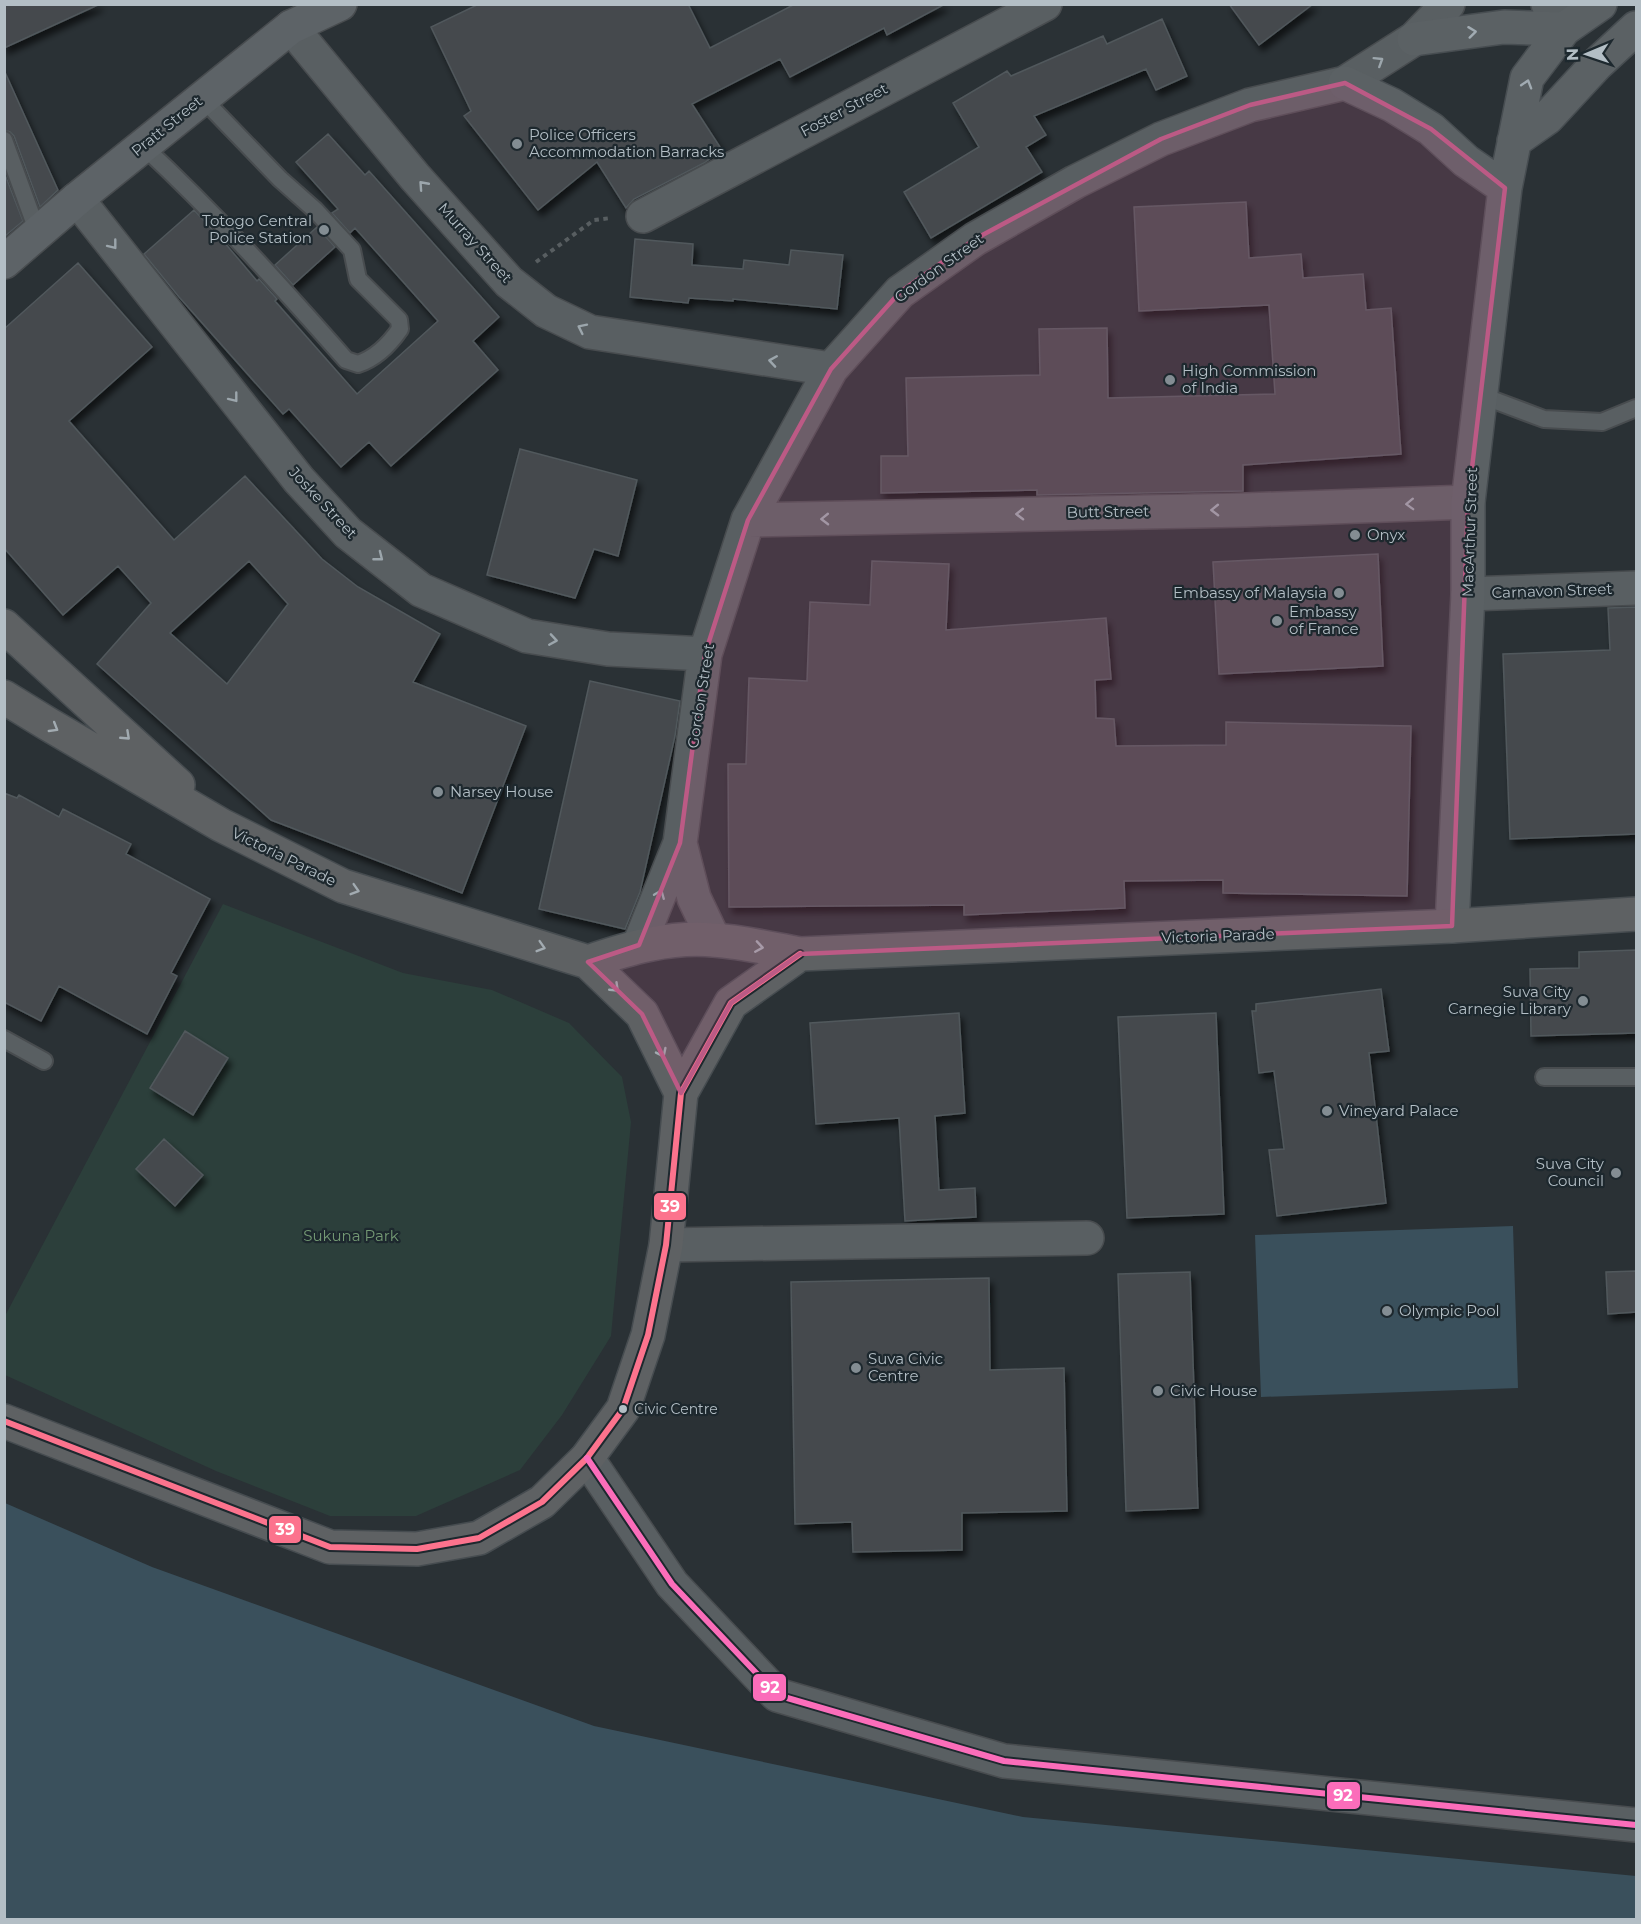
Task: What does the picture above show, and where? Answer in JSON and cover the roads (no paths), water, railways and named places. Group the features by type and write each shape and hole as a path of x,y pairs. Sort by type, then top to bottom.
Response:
{"highway":[{"path":"4,626 92,704 221,825"},
{"name":"Victoria Parade","path":"4,697 221,825 343,886 588,962 642,1014 681,1093"},
{"name":"Victoria Parade","path":"588,962 639,945 675,940 714,940 800,954 1452,926 1636,914"},
{"path":"4,1421 330,1547 417,1550 479,1538 542,1502 587,1458 623,1409 648,1335 666,1245 681,1093 731,1003 800,954"}],"main road":[{"name":"Pratt Street","path":"4,262 77,199 291,27 340,4"},
{"name":"MacArthur Street","path":"1452,926 1468,594 1468,502 1505,188 1527,78 1556,17 1600,4"},
{"path":"1414,39 1504,27 1556,17"},
{"path":"1514,141 1547,118 1596,65 1636,28"},
{"path":"1345,83 1392,105 1431,129 1466,161 1505,188"}],"street":[{"name":"Foster Street","path":"643,216 1045,4"},
{"name":"Gordon Street","path":"639,945 680,843 705,654 748,520 831,369 900,292 975,239 1065,188 1161,140 1250,105 1345,83 1414,39 1448,4"},
{"name":"Murray Street","path":"291,27 415,177 509,282 546,311 590,332 831,369"},
{"name":"Joske Street","path":"77,199 299,480 348,533 420,590 527,636 608,649 705,654"},
{"name":"Butt Street","path":"748,520 1246,510 1468,502"},
{"name":"Carnavon Street","path":"1468,594 1636,588"},
{"name":"Gordon Street","path":"680,843 694,898 714,940"},
{"path":"666,1245 1087,1238"},
{"path":"587,1458 672,1584 777,1695 1004,1761 1636,1825"}],"lane":[{"path":"143,146 194,193 296,302 346,360 358,364 369,360 392,342 400,329 399,320 358,279 352,250 202,98"},
{"path":"4,140 38,233"},
{"path":"1480,395 1544,419 1602,423 1636,408"},
{"path":"4,1038 44,1061"},
{"path":"1544,1077 1636,1077"}],"water":[{"name":"Olympic Pool","path":"1513,1226 1518,1388 1261,1397 1255,1235"},
{"path":"5,1503 152,1567 594,1726 1023,1817 1636,1876 1636,1919 5,1919"}],"place":[{"name":"Police Officers Accommodation Barracks","path":"517,144"},
{"name":"Totogo Central Police Station","path":"324,230"},
{"name":"High Commission of India","path":"1170,380"},
{"name":"Onyx","path":"1355,535"},
{"name":"Embassy of Malaysia","path":"1339,593"},
{"name":"Embassy of France","path":"1277,621"},
{"name":"Narsey House","path":"438,792"},
{"name":"Suva City Carnegie Library","path":"1583,1001"},
{"name":"Vineyard Palace","path":"1327,1111"},
{"name":"Suva City Council","path":"1616,1173"},
{"name":"Olympic Pool","path":"1387,1311"},
{"name":"Suva Civic Centre","path":"856,1368"},
{"name":"Civic House","path":"1158,1391"},
{"name":"Civic Centre","path":"623,1409"}],"park label":[{"name":"Sukuna Park","path":"351,1236"}]}
